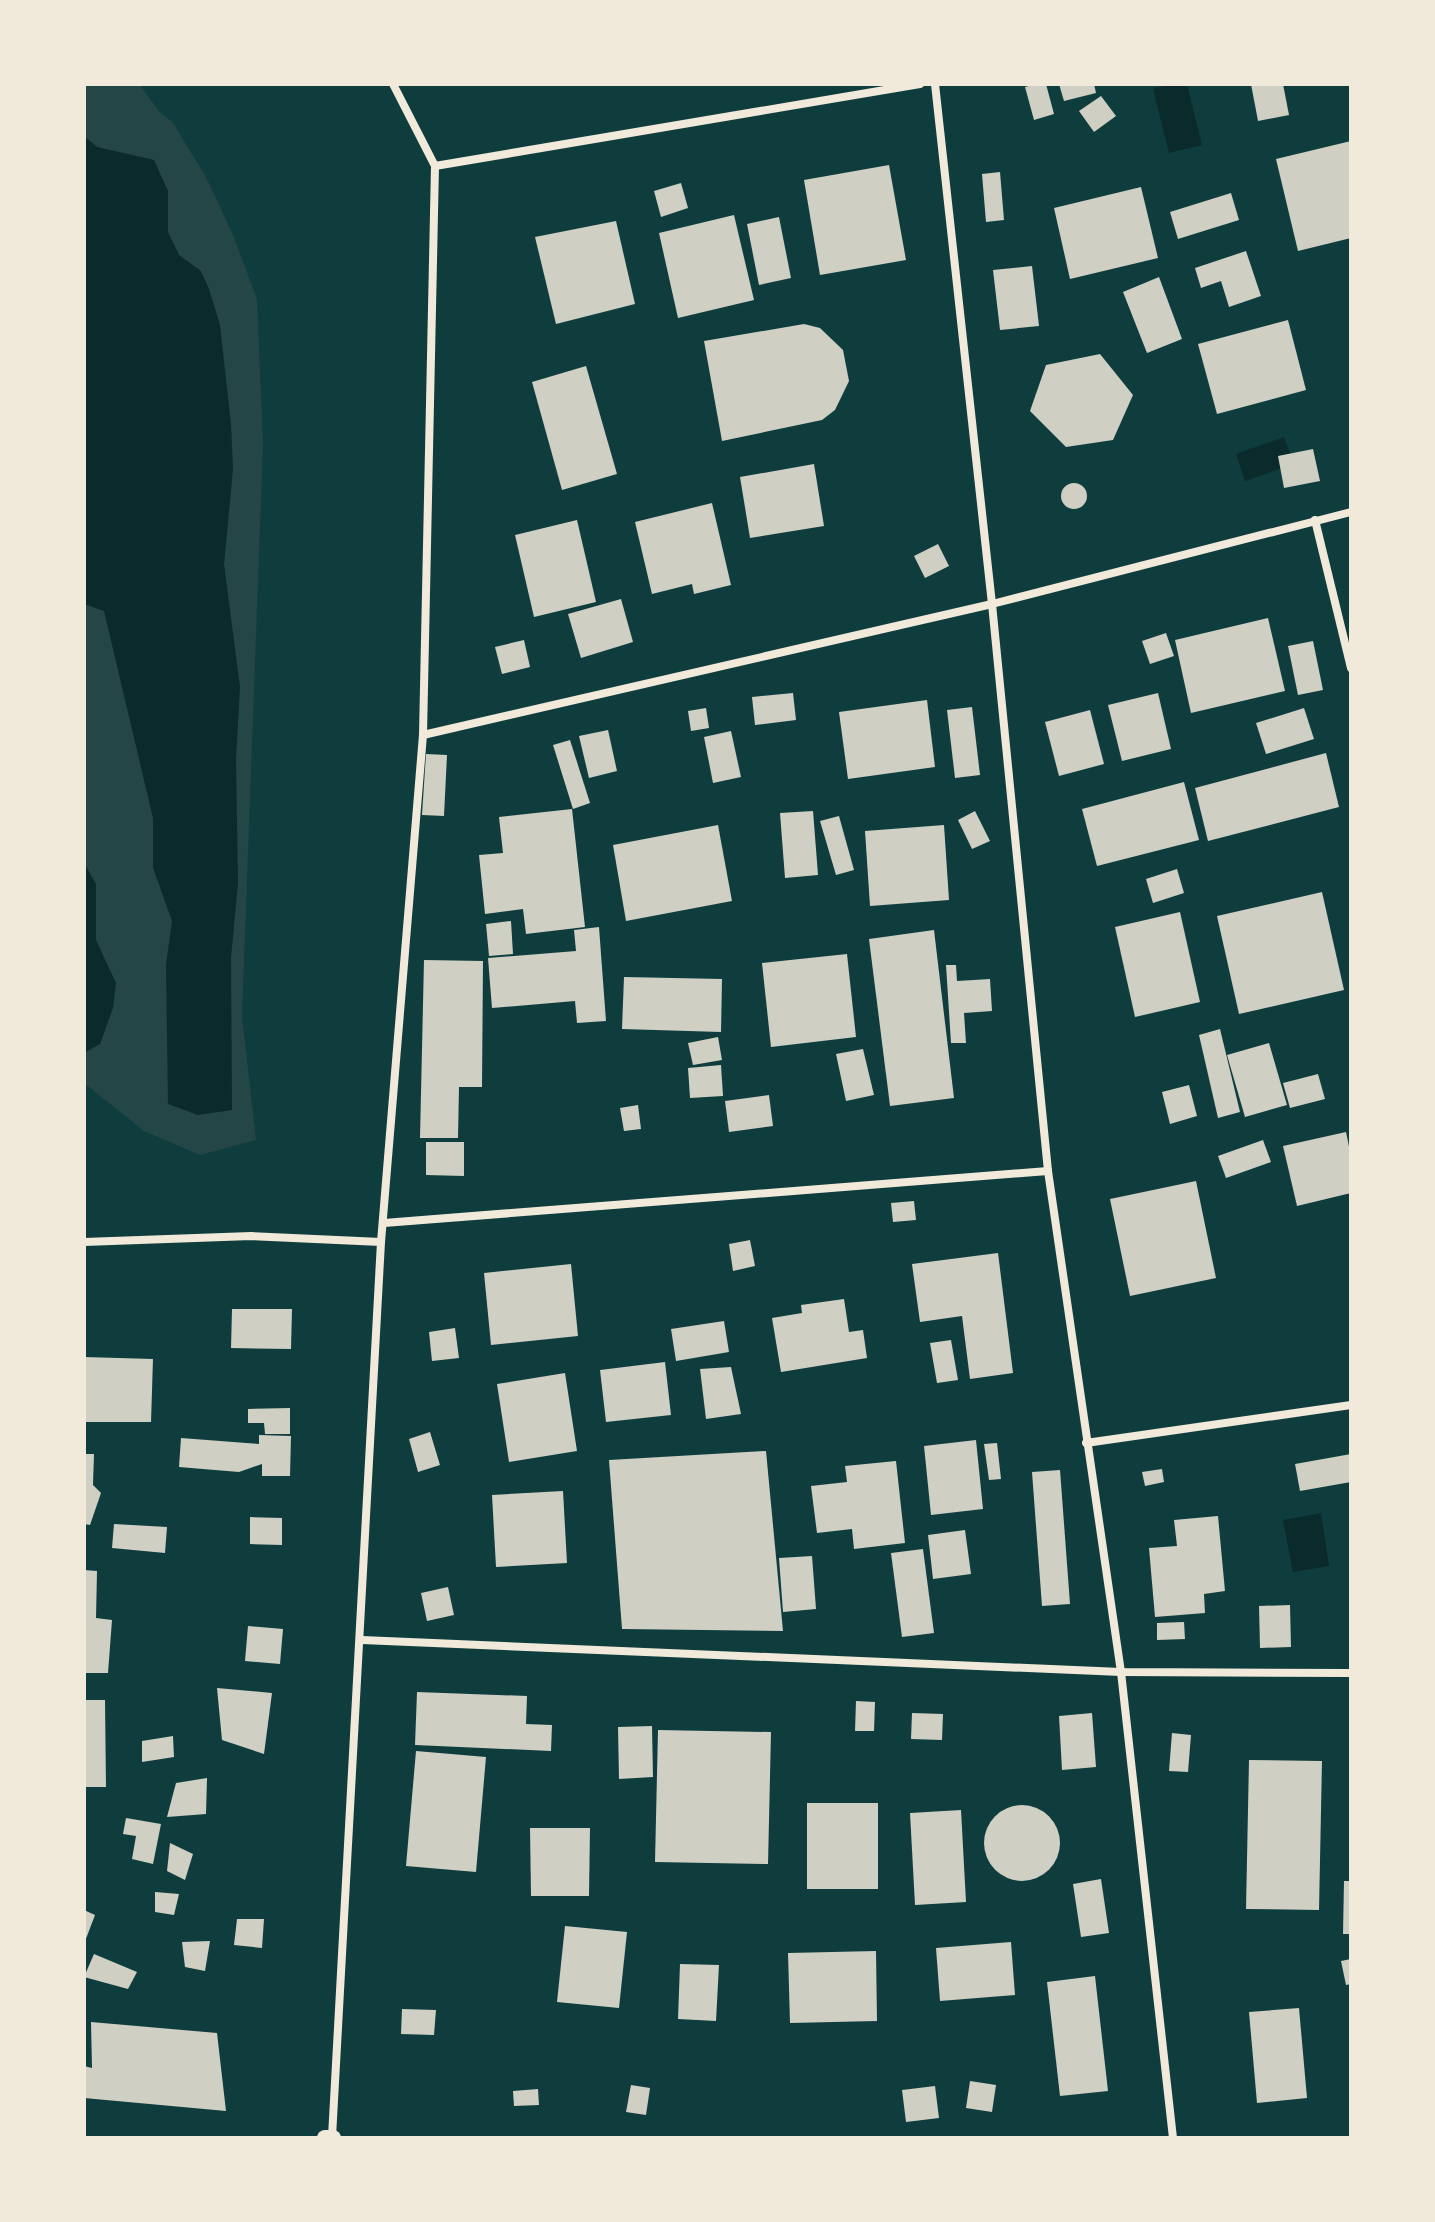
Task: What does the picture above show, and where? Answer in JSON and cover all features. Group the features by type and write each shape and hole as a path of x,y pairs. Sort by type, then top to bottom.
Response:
{"main road":[{"path":"325,2138 333,2138"}],"street":[{"path":"435,166 920,84"},
{"path":"935,84 992,604 1048,1171 1121,1672 1173,2138"},
{"path":"333,2138 381,1242 423,735 435,166 398,85"},
{"path":"423,735 992,604 1351,512"},
{"path":"1315,520 1351,668"},
{"path":"384,1223 1048,1171"},
{"path":"84,1242 251,1236 381,1242"},
{"path":"1086,1443 1351,1405"},
{"path":"362,1640 1121,1672 1351,1673"}],"shaded area":[{"path":"84,84 139,84 159,111 173,123 206,177 233,235 257,299 263,445 242,1016 256,1140 200,1155 144,1131 84,1083"},
{"path":"1187,84 1202,145 1169,153 1153,89"},
{"path":"84,136 97,147 154,160 168,191 168,232 179,255 201,271 220,325 233,469 224,564 240,687 236,759 238,883 231,958 232,1110 198,1115 168,1104 166,965 172,921 153,868 153,818 104,611 84,604"},
{"path":"1284,437 1294,464 1245,481 1236,454"},
{"path":"84,863 96,884 96,940 116,983 113,1008 100,1044 84,1053"},
{"path":"1321,1513 1329,1566 1293,1572 1283,1520"}],"building":[{"path":"1046,84 1054,114 1034,120 1025,87"},
{"path":"1059,84 1094,84 1096,93 1064,101"},
{"path":"1251,84 1283,84 1289,115 1258,121"},
{"path":"1101,96 1116,116 1094,132 1079,111"},
{"path":"1351,141 1351,238 1298,251 1276,159"},
{"path":"889,165 906,260 820,275 804,180"},
{"path":"1000,172 1004,220 986,222 982,174"},
{"path":"681,183 688,208 661,217 654,191"},
{"path":"1141,187 1158,258 1070,279 1054,208"},
{"path":"1231,193 1239,220 1178,239 1170,212"},
{"path":"734,215 754,300 678,318 659,233"},
{"path":"779,217 791,278 759,285 747,224"},
{"path":"616,221 635,304 556,324 535,237"},
{"path":"1246,251 1261,296 1229,307 1221,281 1201,288 1195,268"},
{"path":"1032,266 1039,326 1000,330 993,270"},
{"path":"1159,277 1182,339 1147,353 1123,292"},
{"path":"1288,320 1306,390 1217,414 1198,344"},
{"path":"804,324 820,328 843,350 849,381 835,410 822,420 722,441 704,341"},
{"path":"1100,354 1133,395 1113,440 1066,447 1030,411 1046,365"},
{"path":"586,366 617,474 562,490 532,382"},
{"path":"1313,449 1320,481 1284,488 1278,456"},
{"path":"814,464 824,526 750,538 740,477"},
{"path":"1074,483 1083,487 1087,496 1083,505 1074,509 1065,505 1061,496 1065,487"},
{"path":"712,503 731,585 694,594 692,584 652,594 635,522"},
{"path":"577,520 596,602 534,617 515,535"},
{"path":"938,544 949,566 925,578 914,556"},
{"path":"621,599 633,642 581,658 568,614"},
{"path":"1268,618 1285,691 1191,713 1175,640"},
{"path":"1166,633 1174,656 1150,664 1142,641"},
{"path":"524,640 530,667 502,674 495,647"},
{"path":"1313,641 1323,690 1298,695 1288,646"},
{"path":"793,693 796,720 755,725 752,697"},
{"path":"1158,693 1171,749 1122,761 1108,705"},
{"path":"927,700 935,767 848,779 839,712"},
{"path":"972,707 980,775 955,778 947,710"},
{"path":"706,708 709,728 691,731 688,711"},
{"path":"1304,708 1314,739 1266,754 1256,723"},
{"path":"1090,710 1104,764 1059,776 1045,722"},
{"path":"608,730 617,771 589,778 579,736"},
{"path":"731,731 741,777 713,783 704,737"},
{"path":"570,740 590,803 573,809 553,745"},
{"path":"1326,753 1339,807 1208,841 1195,788"},
{"path":"426,754 447,755 444,816 422,815"},
{"path":"1184,782 1199,840 1097,866 1082,809"},
{"path":"572,809 585,927 526,934 523,909 485,914 479,855 503,853 499,817"},
{"path":"813,811 818,875 785,878 780,813"},
{"path":"975,811 990,841 972,849 958,820"},
{"path":"839,816 854,870 836,875 820,821"},
{"path":"718,825 732,901 626,921 613,845"},
{"path":"944,825 949,900 870,906 865,831"},
{"path":"1177,869 1184,893 1153,903 1146,879"},
{"path":"1322,892 1344,990 1239,1014 1217,916"},
{"path":"1180,912 1200,1002 1135,1017 1115,927"},
{"path":"511,921 513,954 489,956 486,924"},
{"path":"599,927 606,1021 577,1023 575,1001 492,1008 488,958 576,951 574,930"},
{"path":"934,930 954,1098 890,1106 869,939"},
{"path":"847,954 856,1037 771,1047 762,963"},
{"path":"424,960 483,961 482,1087 459,1087 458,1138 420,1138"},
{"path":"946,965 956,965 957,981 990,979 992,1011 964,1013 966,1043 951,1043"},
{"path":"624,977 722,979 721,1032 622,1029"},
{"path":"1220,1029 1240,1112 1218,1118 1199,1035"},
{"path":"718,1037 722,1060 693,1065 688,1043"},
{"path":"1269,1043 1287,1105 1245,1117 1227,1055"},
{"path":"863,1049 874,1095 846,1101 836,1054"},
{"path":"721,1065 723,1096 690,1098 688,1068"},
{"path":"1318,1074 1325,1099 1290,1108 1283,1083"},
{"path":"1189,1085 1197,1116 1170,1124 1162,1092"},
{"path":"769,1095 773,1126 729,1132 725,1101"},
{"path":"638,1105 641,1129 624,1131 620,1108"},
{"path":"1346,1132 1351,1156 1351,1193 1297,1206 1283,1146"},
{"path":"1263,1140 1271,1162 1226,1178 1218,1156"},
{"path":"426,1142 464,1142 464,1176 426,1175"},
{"path":"1196,1181 1216,1278 1130,1296 1110,1199"},
{"path":"914,1201 916,1220 893,1222 891,1203"},
{"path":"750,1240 755,1266 733,1271 729,1244"},
{"path":"998,1253 1013,1373 970,1379 962,1316 920,1322 912,1264"},
{"path":"571,1264 578,1336 491,1345 484,1273"},
{"path":"844,1299 849,1332 863,1330 867,1358 781,1372 772,1318 802,1313 801,1305"},
{"path":"232,1309 292,1309 291,1349 231,1348"},
{"path":"724,1321 729,1352 676,1361 671,1329"},
{"path":"455,1328 459,1358 432,1361 429,1332"},
{"path":"951,1340 958,1380 937,1383 930,1343"},
{"path":"84,1357 153,1359 151,1422 84,1422"},
{"path":"665,1362 671,1415 606,1422 600,1370"},
{"path":"731,1367 741,1414 706,1419 700,1369"},
{"path":"565,1373 577,1451 509,1462 497,1384"},
{"path":"290,1408 290,1434 265,1434 264,1423 248,1423 248,1409"},
{"path":"430,1432 440,1465 418,1472 409,1439"},
{"path":"259,1435 291,1436 290,1476 262,1476 262,1464 239,1472 179,1467 181,1438 259,1444"},
{"path":"976,1440 983,1509 931,1515 924,1446"},
{"path":"997,1443 1001,1479 989,1480 984,1444"},
{"path":"766,1451 783,1631 622,1629 609,1460"},
{"path":"84,1454 94,1454 93,1485 101,1493 90,1525 84,1524"},
{"path":"1351,1454 1351,1482 1300,1491 1295,1464"},
{"path":"896,1461 905,1543 854,1549 852,1529 817,1533 811,1486 847,1482 845,1466"},
{"path":"1162,1469 1164,1482 1145,1486 1142,1472"},
{"path":"1060,1470 1070,1604 1042,1606 1032,1472"},
{"path":"563,1491 567,1563 496,1567 492,1495"},
{"path":"1218,1516 1225,1591 1204,1594 1205,1613 1155,1617 1149,1548 1177,1546 1174,1520"},
{"path":"250,1517 282,1518 282,1545 250,1544"},
{"path":"114,1524 167,1527 165,1553 112,1548"},
{"path":"965,1530 971,1574 933,1579 928,1535"},
{"path":"923,1549 934,1633 902,1637 891,1553"},
{"path":"812,1556 816,1609 783,1612 779,1558"},
{"path":"84,1570 97,1571 96,1618 112,1620 108,1673 84,1673"},
{"path":"448,1587 454,1615 427,1621 421,1593"},
{"path":"1290,1605 1291,1647 1260,1648 1259,1606"},
{"path":"1184,1622 1185,1639 1157,1640 1157,1623"},
{"path":"248,1626 283,1629 280,1664 245,1661"},
{"path":"217,1688 272,1693 264,1754 222,1740"},
{"path":"417,1692 527,1696 526,1724 552,1725 551,1751 415,1745"},
{"path":"84,1700 105,1700 106,1787 84,1787"},
{"path":"856,1701 875,1702 874,1731 855,1731"},
{"path":"912,1713 943,1714 942,1740 911,1739"},
{"path":"1092,1713 1096,1767 1062,1770 1059,1716"},
{"path":"652,1726 653,1777 619,1779 618,1727"},
{"path":"658,1730 771,1732 768,1864 655,1862"},
{"path":"1172,1733 1191,1735 1188,1772 1169,1771"},
{"path":"173,1736 174,1757 142,1762 142,1741"},
{"path":"416,1751 486,1757 476,1872 406,1866"},
{"path":"1249,1760 1322,1761 1319,1910 1246,1909"},
{"path":"207,1778 206,1814 167,1817 176,1783"},
{"path":"807,1803 878,1803 878,1889 807,1889"},
{"path":"1022,1805 1037,1808 1049,1816 1057,1828 1060,1843 1057,1858 1049,1870 1037,1878 1022,1881 1007,1878 995,1870 987,1858 984,1843 987,1828 995,1816 1007,1808"},
{"path":"961,1810 966,1902 915,1905 910,1813"},
{"path":"126,1818 161,1824 153,1864 132,1859 136,1836 123,1834"},
{"path":"530,1828 590,1828 589,1896 531,1896"},
{"path":"170,1843 193,1854 185,1880 167,1871"},
{"path":"1101,1879 1109,1933 1081,1937 1073,1884"},
{"path":"1344,1881 1351,1881 1351,1934 1343,1934"},
{"path":"155,1892 179,1894 174,1915 155,1912"},
{"path":"84,1910 95,1915 84,1944"},
{"path":"237,1919 264,1919 262,1948 234,1945"},
{"path":"565,1926 627,1932 619,2008 557,2002"},
{"path":"210,1941 205,1971 185,1967 182,1942"},
{"path":"1011,1942 1015,1995 940,2001 936,1948"},
{"path":"876,1951 877,2021 790,2023 788,1953"},
{"path":"94,1954 137,1972 128,1989 84,1977"},
{"path":"1351,1959 1351,1984 1346,1985 1341,1961"},
{"path":"680,1964 719,1965 716,2021 678,2019"},
{"path":"1095,1976 1108,2091 1060,2096 1047,1982"},
{"path":"1299,2008 1307,2098 1257,2103 1249,2012"},
{"path":"402,2009 436,2010 434,2035 401,2034"},
{"path":"91,2022 217,2033 226,2111 84,2098 84,2066 92,2068"},
{"path":"970,2081 996,2085 992,2112 966,2108"},
{"path":"631,2085 650,2088 646,2115 626,2112"},
{"path":"935,2086 939,2118 906,2122 902,2090"},
{"path":"538,2089 539,2105 514,2106 513,2091"}]}
